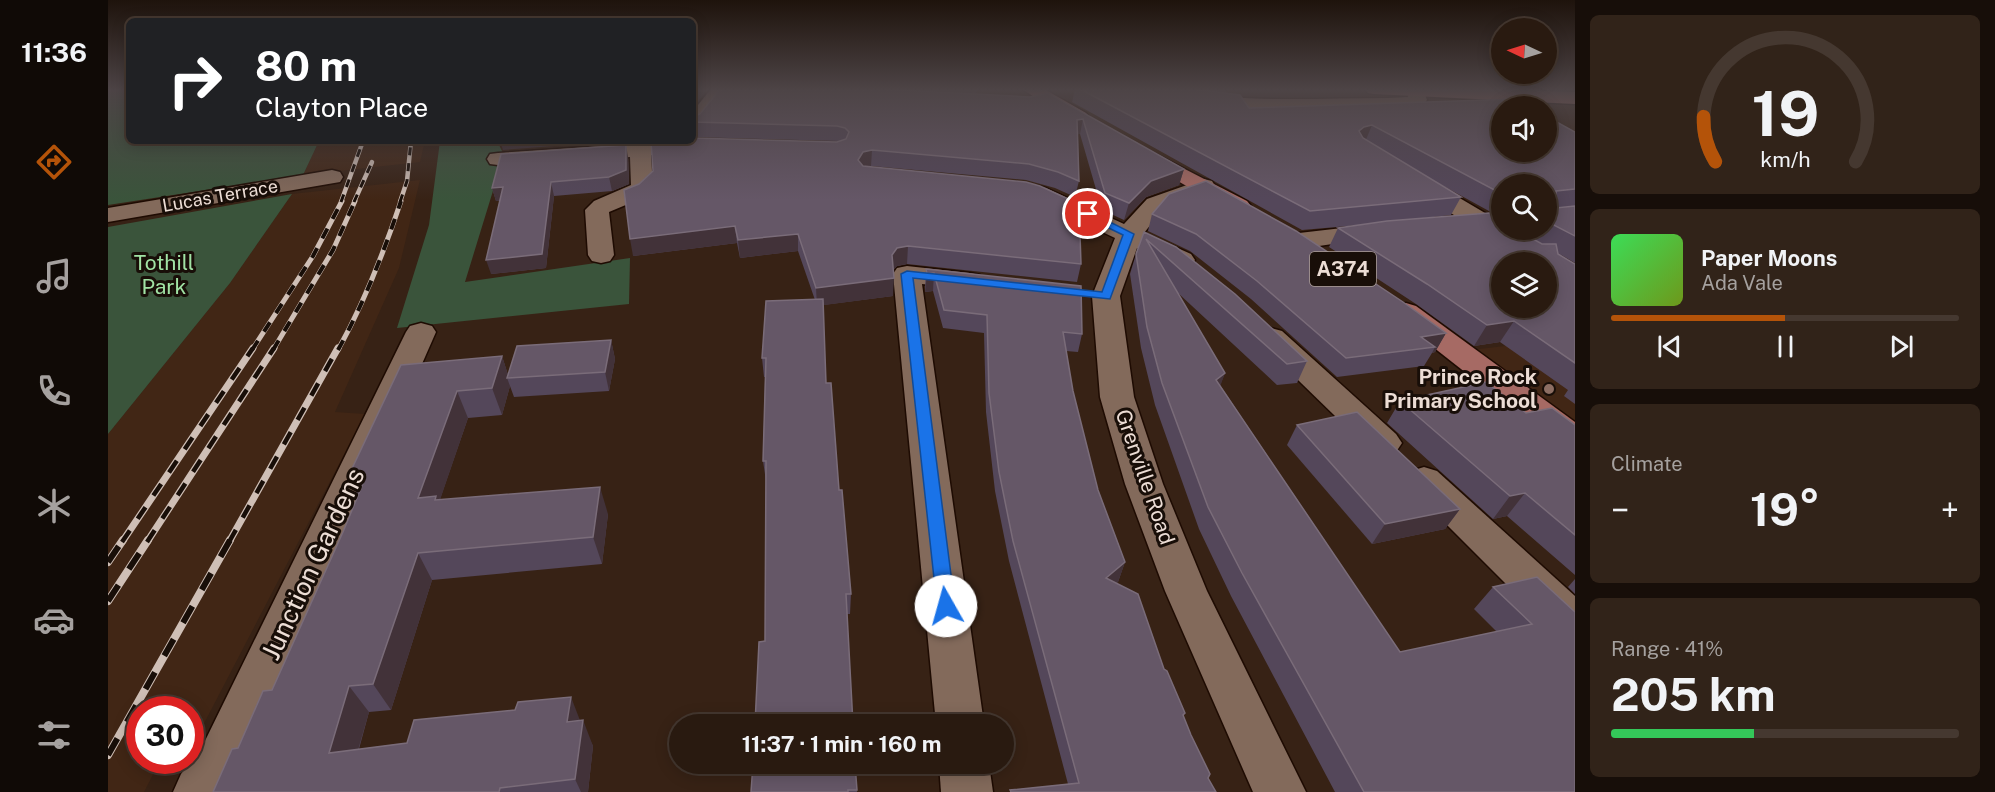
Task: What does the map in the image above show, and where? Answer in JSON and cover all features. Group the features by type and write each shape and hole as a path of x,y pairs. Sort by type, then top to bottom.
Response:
{"main road":[{"name":"A374","path":"1126,144 1281,230 1334,263"},
{"name":"A374","path":"1387,299 1575,440"}],"street":[{"path":"498,159 671,144"},
{"path":"694,144 723,146"},
{"path":"601,255 597,210 604,204 633,196 642,187 640,148"},
{"path":"1393,168 1491,221"},
{"name":"Lucas Terrace","path":"108,215 332,177"},
{"name":"Grenville Road","path":"1204,186 1155,204 1129,234 1094,295 1117,397 1144,484 1186,591 1280,792"},
{"path":"1015,187 1047,195 1129,234 1180,259 1205,279"},
{"path":"1449,225 1491,222"},
{"path":"1281,230 1405,229"},
{"path":"1519,240 1575,278"},
{"path":"959,714 907,274 991,284"},
{"path":"1247,315 1575,624"},
{"name":"Junction Gardens","path":"199,792 219,767 421,332"},
{"path":"965,774 967,792"}],"shaded area":[{"path":"318,144 424,144 420,162 303,175"},
{"path":"420,180 399,268 335,412 365,414 204,723 204,696 126,696 126,774 153,774 144,792 108,792 108,434 230,283 292,194"},
{"name":"Prince Rock Primary School","path":"1575,335 1575,428 1471,350 1505,346"}],"green space":[{"name":"Tothill Park","path":"108,126 126,126 126,144 318,144 303,175 108,205"},
{"path":"440,144 498,144 504,155 465,282 630,258 629,304 397,328 429,225"},
{"name":"Tothill Park","path":"292,194 230,283 108,434 108,227"}],"building":[{"path":"837,126 1077,126 1079,181 1029,164 872,150 863,152 858,160 863,166 1026,182 1079,204 1081,264 908,246 897,248 892,255 894,278 816,288 798,234 738,240 735,226 630,239 624,190 639,184 653,171 651,144 696,144 696,138 837,142 846,139 849,132"},
{"path":"1085,126 1107,126 1184,169 1151,181 1129,203 1105,193"},
{"path":"1150,126 1368,126 1359,131 1363,138 1461,197 1310,211"},
{"path":"1374,126 1491,126 1491,162 1557,162 1557,126 1564,126 1575,132 1575,189 1557,191 1557,174 1491,174 1491,188"},
{"path":"626,145 626,170 609,177 551,182 542,254 486,260 503,187 492,188 501,154"},
{"path":"1206,181 1296,231 1446,333 1421,337 1435,347 1346,358 1257,281 1196,234 1152,214 1169,194"},
{"path":"1575,206 1575,236 1557,227 1557,208"},
{"path":"1489,213 1491,214 1491,240 1535,240 1542,244 1556,244 1558,254 1575,264 1575,363 1514,321 1487,325 1338,228 1387,221"},
{"path":"1144,232 1176,247 1235,294 1307,361 1287,364 1146,239 1225,373 1216,380 1400,652 1532,624 1493,587 1537,577 1575,612 1575,792 1364,792 1242,573 1208,507 1162,383 1147,327 1136,254"},
{"path":"926,269 1081,286 1082,334 1063,332 1073,391 1098,490 1125,562 1106,578 1138,594 1164,669 1167,671 1185,713 1183,715 1210,774 1208,778 1216,792 1011,792 1010,790 1079,783 1013,541 999,472 989,393 987,315 944,310 934,273 927,274"},
{"path":"823,299 826,383 831,383 839,490 842,490 851,594 846,594 852,714 755,714 759,642 765,641 766,461 763,461 766,358 762,358 766,301"},
{"path":"611,340 605,372 507,378 517,346"},
{"path":"502,356 492,388 457,391 418,498 436,496 435,500 600,487 593,537 418,553 373,684 349,686 329,753 407,743 414,720 515,710 518,702 571,697 567,722 583,720 575,779 500,788 499,792 213,792 232,749 238,748 263,691 272,690 343,532 366,476 348,477 401,365"},
{"path":"1486,382 1526,413 1552,408 1575,425 1575,535 1525,493 1510,496 1400,401"},
{"path":"1357,412 1460,509 1385,524 1297,425"},
{"path":"752,774 856,774 857,790 848,790 848,792 751,792"}],"railway":[{"path":"341,202 362,144"},
{"path":"400,202 407,181 411,144"},
{"path":"354,202 372,162"},
{"path":"252,350 313,256 342,201"},
{"path":"273,350 333,250 355,201"},
{"path":"338,350 373,277 401,201"},
{"path":"122,542 253,348"},
{"path":"147,542 274,348"},
{"path":"229,542 338,348"},
{"path":"108,562 123,540"},
{"path":"108,601 148,540"},
{"path":"108,755 230,540"}],"place":[{"name":"Prince Rock Primary School","path":"1549,389"}],"route":[{"path":"946,606 907,274 1106,296 1129,234 1088,214"}]}
